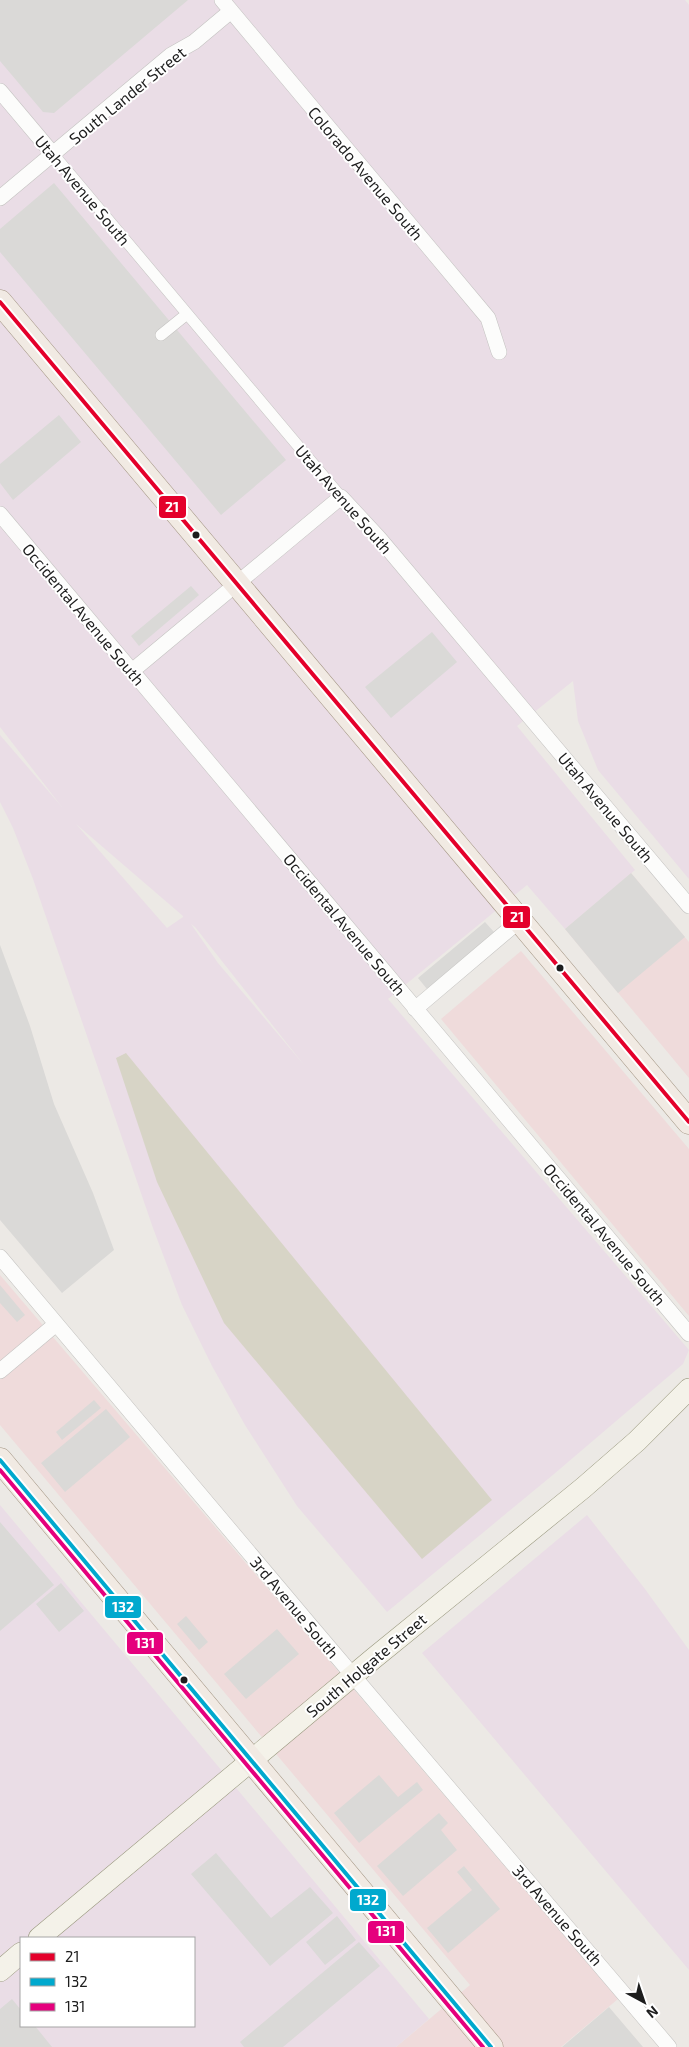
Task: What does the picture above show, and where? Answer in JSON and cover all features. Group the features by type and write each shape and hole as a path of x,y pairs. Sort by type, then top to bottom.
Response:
{"main road":[{"path":"0,302 689,1122"},
{"name":"South Holgate Street","path":"40,1937 353,1675 583,1488 637,1442 689,1389"},
{"path":"0,1460 491,2047"},
{"path":"0,1971 20,1954"}],"street":[{"name":"South Lander Street","path":"0,198 171,54 194,42 226,5"},
{"name":"Colorado Avenue South","path":"226,5 488,318 499,352"},
{"name":"Utah Avenue South","path":"0,91 341,497 379,538 689,906"},
{"path":"161,335 187,314"},
{"path":"132,671 341,497"},
{"name":"Occidental Avenue South","path":"0,514 689,1334"},
{"path":"415,1008 520,920"},
{"name":"3rd Avenue South","path":"0,1256 669,2047"},
{"path":"0,1371 56,1324"}],"shaded area":[{"path":"0,0 685,0 689,5 689,879 598,770 578,721 573,681 517,726 635,870 565,929 527,885 388,999 689,1350 683,1364 387,1612 297,1506 245,1425 212,1366 182,1305 153,1228 33,879 13,828 0,802 0,735 62,807 0,727","holes":["76,824 183,916 183,917 167,928","191,924 195,927 304,1065 218,963"]},
{"path":"0,0 188,0 54,113 43,112 0,61"},
{"path":"54,183 286,460 221,515 0,252 0,229"},
{"path":"59,415 81,442 13,500 0,483 0,464"},
{"path":"191,586 199,595 139,646 131,636"},
{"path":"432,632 457,662 391,718 365,687"},
{"path":"631,873 689,942 689,1078 565,929"},
{"path":"631,873 685,937 618,993 565,929"},
{"path":"485,922 494,932 427,989 418,978"},
{"path":"0,945 30,1026 54,1104 93,1193 114,1250 62,1293 0,1220"},
{"path":"521,951 689,1149 689,1316 441,1019"},
{"path":"126,1053 492,1500 422,1559 224,1323 157,1182 116,1058"},
{"path":"0,1275 618,1999 561,2047 396,2047 470,1985 0,1425"},
{"path":"0,1285 25,1315 17,1322 0,1303"},
{"path":"94,1400 101,1408 62,1440 56,1432"},
{"path":"106,1409 130,1437 65,1492 41,1463"},
{"path":"0,1505 429,2019 396,2047 0,2047"},
{"path":"587,1515 645,1589 689,1650 689,1970 422,1653"},
{"path":"0,1522 54,1585 0,1631"},
{"path":"61,1583 84,1611 59,1632 36,1604"},
{"path":"186,1616 208,1642 199,1650 177,1624"},
{"path":"277,1629 299,1654 246,1699 224,1674"},
{"path":"379,1775 398,1797 417,1782 423,1790 359,1843 334,1813"},
{"path":"439,1813 448,1823 441,1830 457,1850 403,1896 377,1866"},
{"path":"216,1853 271,1918 310,1887 333,1913 270,1966 191,1874"},
{"path":"464,1866 500,1909 448,1953 427,1928 472,1890 457,1872"},
{"path":"337,1916 356,1940 325,1965 306,1942"},
{"path":"359,1942 380,1966 283,2047 244,2047 240,2042"},
{"path":"12,1999 20,2009 20,2027 36,2027 52,2047 0,2047 0,2009"},
{"path":"609,2007 643,2047 562,2047"}],"transit line":[{"name":"21","path":"0,302 689,1122"},
{"name":"132","path":"0,1460 491,2047"},
{"name":"131","path":"0,1470 483,2047"}]}
